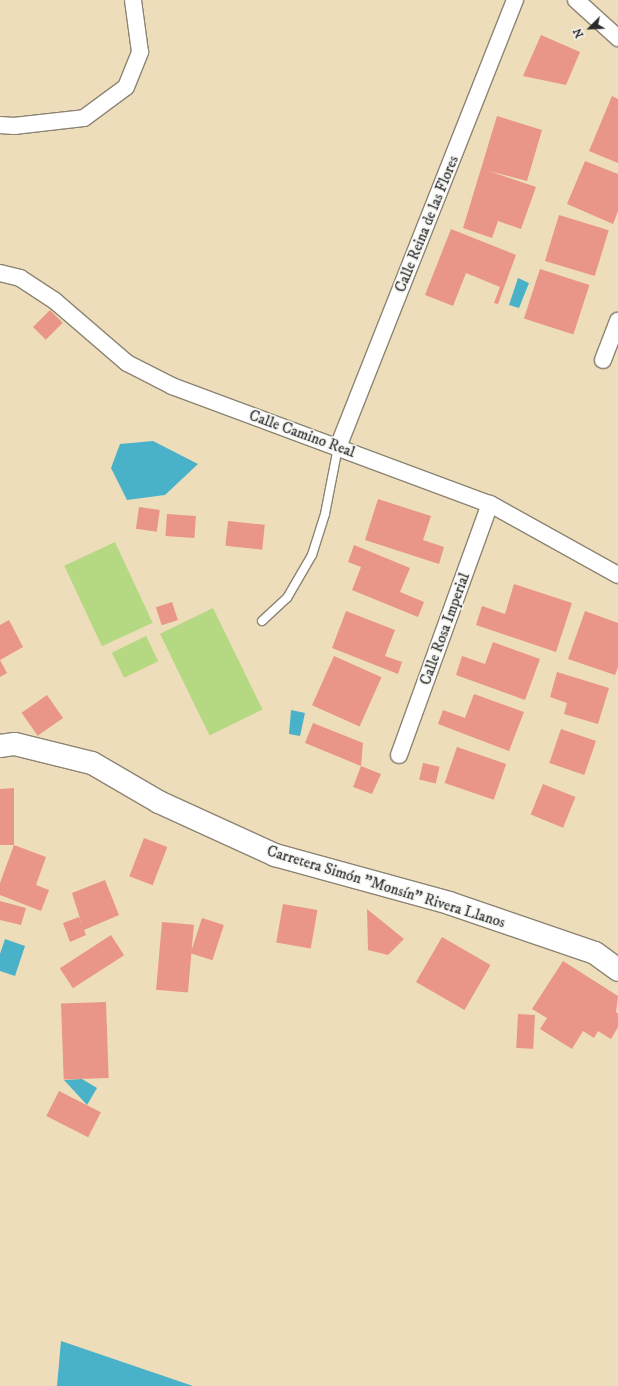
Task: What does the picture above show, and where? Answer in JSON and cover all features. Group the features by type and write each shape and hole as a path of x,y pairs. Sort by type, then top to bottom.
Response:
{"street":[{"path":"0,125 14,126 84,118 126,87 140,52 133,0"},
{"name":"Calle Reina de las Flores","path":"338,447 515,0"},
{"path":"576,0 618,38"},
{"name":"Calle Camino Real","path":"0,273 20,278 55,301 127,363 172,386 490,504 618,576"},
{"path":"603,360 618,321"},
{"name":"Calle Rosa Imperial","path":"399,755 490,504"},
{"name":"Carretera Simón \"Monsín\" Rivera Llanos","path":"0,746 15,744 92,763 159,802 275,855 448,903 595,953 618,970"}],"lane":[{"path":"262,621 286,598 312,555 325,514 338,447"}],"green space":[{"path":"115,542 153,623 102,646 64,566"},
{"path":"213,608 263,710 210,735 160,634"},
{"path":"146,636 158,661 124,678 112,653"}],"water":[{"path":"518,278 529,283 519,308 509,305"},
{"path":"153,441 198,464 165,495 127,500 111,468 120,444"},
{"path":"291,710 305,713 300,736 289,734"},
{"path":"5,939 25,946 15,976 0,971 0,954"},
{"path":"82,1079 97,1088 87,1105 64,1080"},
{"path":"61,1341 193,1386 57,1386"}],"building":[{"path":"541,35 580,52 566,85 523,76"},
{"path":"612,96 618,99 618,163 589,151"},
{"path":"497,116 542,130 527,181 489,171 536,187 521,229 498,221 492,238 463,228"},
{"path":"585,161 618,174 618,211 613,224 567,204"},
{"path":"559,215 609,230 595,276 545,261"},
{"path":"451,229 516,255 498,304 494,303 500,287 466,273 453,306 425,295"},
{"path":"540,269 589,285 573,335 524,318"},
{"path":"50,310 63,323 46,340 33,327"},
{"path":"378,499 431,516 423,540 444,547 439,564 365,540"},
{"path":"139,507 160,510 157,532 136,529"},
{"path":"167,514 196,516 194,538 165,536"},
{"path":"228,521 265,525 262,550 225,546"},
{"path":"354,545 410,568 400,592 424,602 418,617 352,590 361,567 348,562"},
{"path":"514,584 572,603 556,652 476,625 482,606 505,614"},
{"path":"172,602 178,620 162,625 156,607"},
{"path":"346,611 395,630 385,656 402,662 398,674 332,648"},
{"path":"585,611 618,623 618,667 615,675 568,659"},
{"path":"9,620 23,647 0,660 0,625"},
{"path":"493,642 540,659 525,700 456,675 462,656 485,664"},
{"path":"334,656 382,677 360,726 312,705"},
{"path":"0,660 7,673 0,677"},
{"path":"557,672 609,688 598,724 564,714 567,703 550,697"},
{"path":"474,694 524,712 509,751 438,724 443,710 465,718"},
{"path":"47,695 63,718 38,736 22,713"},
{"path":"313,723 363,743 361,766 305,743"},
{"path":"561,729 596,741 584,775 549,763"},
{"path":"457,747 506,764 494,800 445,783"},
{"path":"423,763 440,767 436,783 419,780"},
{"path":"361,766 381,774 372,794 353,787"},
{"path":"543,784 575,797 563,828 531,815"},
{"path":"14,788 14,845 0,845 0,789"},
{"path":"144,838 167,847 153,885 129,876"},
{"path":"14,845 46,857 36,885 49,890 41,911 0,895 0,883"},
{"path":"105,880 119,915 84,930 86,935 70,942 63,923 79,917 82,925 72,893"},
{"path":"0,901 26,908 21,925 0,920"},
{"path":"283,904 317,910 311,948 276,942"},
{"path":"367,909 404,939 388,955 368,950"},
{"path":"202,918 224,925 212,960 191,953"},
{"path":"162,922 194,925 188,993 156,990"},
{"path":"111,935 124,955 73,988 60,968"},
{"path":"442,937 490,965 464,1010 416,982"},
{"path":"563,961 618,996 616,1012 618,1014 618,1027 611,1039 598,1031 594,1038 583,1031 572,1049 540,1029 547,1018 532,1009"},
{"path":"106,1002 109,1078 64,1080 61,1004"},
{"path":"518,1014 535,1015 533,1049 516,1048"},
{"path":"59,1091 101,1112 88,1137 46,1116"}]}
